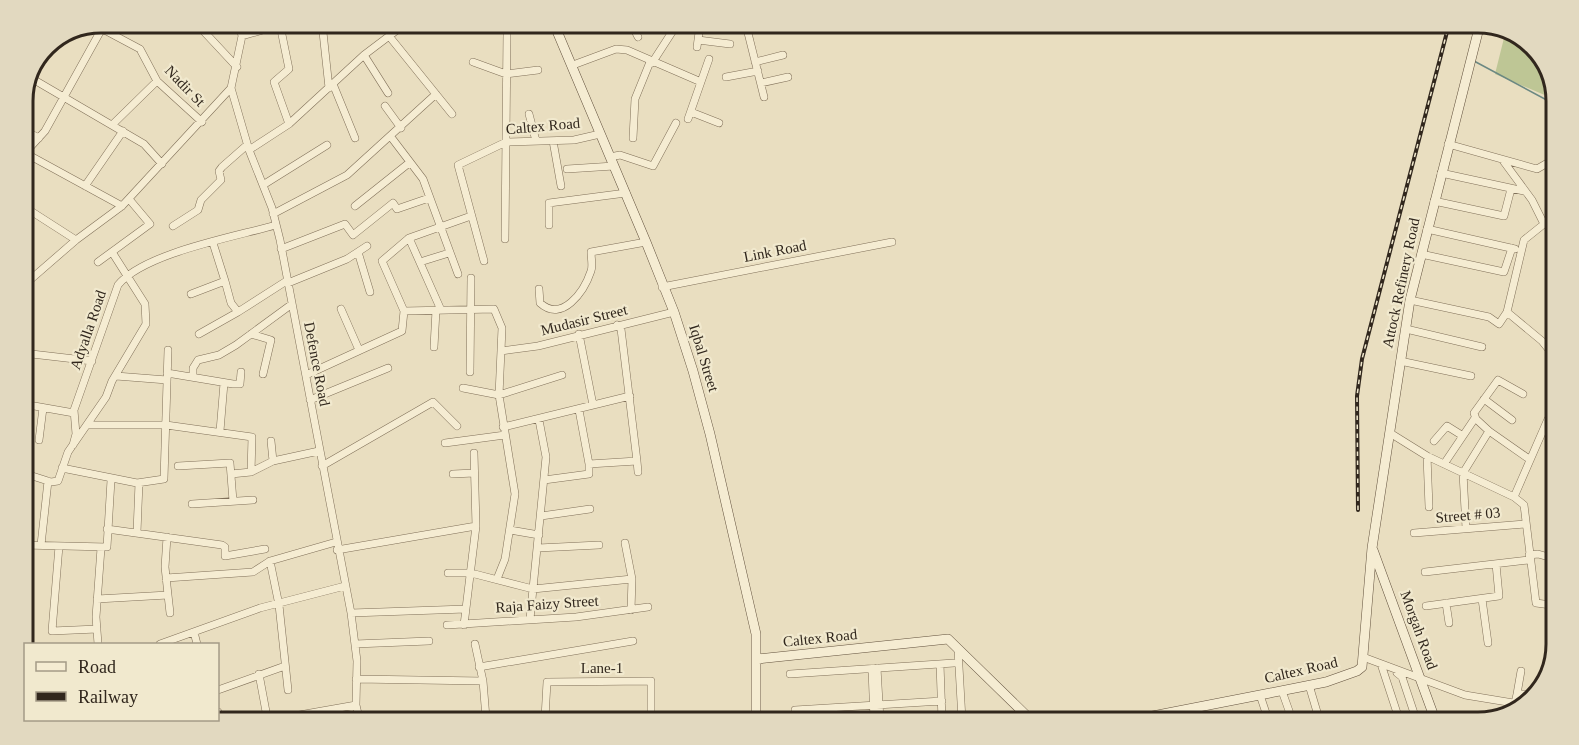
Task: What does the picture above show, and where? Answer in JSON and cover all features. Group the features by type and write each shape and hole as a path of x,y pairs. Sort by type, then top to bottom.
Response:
{"street":[{"name":"Nadir St","path":"113,33 140,49 157,81 202,122"},
{"path":"205,33 237,67"},
{"path":"33,277 76,240 122,206 231,88 237,67 241,33"},
{"path":"242,36 252,33"},
{"path":"285,33 289,69 275,79 274,85 289,124"},
{"path":"323,33 331,86 355,138"},
{"path":"173,226 198,210 201,200 221,180 219,171 222,167 248,147 289,124 364,55 393,33"},
{"path":"506,239 507,33"},
{"name":"Iqbal Street","path":"558,33 674,312 710,434 755,628 758,659 756,712"},
{"path":"636,33 638,37"},
{"path":"633,138 635,99 651,62 671,33"},
{"path":"699,33 697,43 730,44"},
{"path":"748,33 764,97"},
{"name":"Attock Refinery Road","path":"1372,548 1410,300 1478,33"},
{"path":"33,144 64,98 96,34"},
{"path":"389,36 452,114"},
{"path":"573,65 615,49 636,54 701,82"},
{"path":"364,55 388,93"},
{"path":"755,62 783,55"},
{"path":"709,59 690,116 719,123"},
{"path":"473,62 506,74 538,70"},
{"path":"726,77 758,71"},
{"path":"761,83 788,77"},
{"path":"36,81 144,144 162,164"},
{"path":"112,125 157,81"},
{"name":"Defence Road","path":"231,88 248,147 273,214 282,249 336,546 351,614 355,644 358,712"},
{"path":"273,214 347,176 436,94"},
{"path":"385,106 401,128"},
{"path":"529,114 536,141"},
{"path":"567,169 612,162 620,155 653,166 676,123"},
{"path":"85,186 123,131"},
{"name":"Caltex Road","path":"471,216 458,165 506,142 574,140 600,134"},
{"path":"33,135 39,138"},
{"path":"391,137 423,179 458,274"},
{"path":"553,141 561,186"},
{"path":"1448,144 1504,162 1537,169 1546,164"},
{"path":"263,185 327,145"},
{"path":"33,159 122,206"},
{"path":"1410,300 1489,317 1499,324 1507,312 1524,240 1544,224 1504,162"},
{"path":"355,206 409,163"},
{"path":"1441,173 1524,191"},
{"path":"1434,201 1504,216 1511,189"},
{"path":"549,225 549,203 626,193"},
{"path":"282,249 345,224 353,235 393,203 397,209 429,198"},
{"path":"98,262 150,224 129,199"},
{"path":"33,212 76,240"},
{"path":"306,375 402,331 404,311 382,261 410,238 471,216 484,261"},
{"path":"127,273 157,259 276,225"},
{"path":"1427,229 1521,250"},
{"path":"410,238 438,310 434,347"},
{"path":"539,288 540,303 547,309 558,310 573,302 592,270 591,252 646,242"},
{"name":"Link Road","path":"662,287 892,242"},
{"path":"213,243 231,303 238,312"},
{"path":"199,334 288,281 358,252 367,246"},
{"path":"1421,254 1504,272 1512,248"},
{"path":"33,476 48,481 58,481 73,446 106,397 114,378 146,324 145,304 112,252"},
{"path":"358,252 369,292"},
{"path":"420,262 449,253"},
{"name":"Adyalla Road","path":"73,446 76,434 74,413 118,285 127,273"},
{"path":"470,372 471,278"},
{"path":"191,294 225,280"},
{"path":"193,376 193,368 198,360 219,355 292,304"},
{"path":"341,309 359,350"},
{"path":"404,311 494,309 502,328 499,395 514,494 505,559 497,579"},
{"name":"Mudasir Street","path":"501,351 538,346 674,312"},
{"path":"1507,312 1546,346"},
{"path":"617,325 621,329 638,472"},
{"path":"1406,329 1482,347"},
{"path":"251,333 272,340 263,374"},
{"path":"579,334 593,405"},
{"path":"62,468 111,480 139,483 164,479 168,350"},
{"path":"33,354 92,361"},
{"path":"1400,361 1471,376"},
{"path":"310,400 388,368"},
{"path":"114,378 193,376 224,384 240,384 241,372"},
{"path":"463,388 499,395 562,375"},
{"path":"1444,464 1475,418 1474,413 1498,380 1523,394"},
{"path":"220,431 224,384"},
{"path":"445,443 504,431 630,396"},
{"path":"1484,399 1512,420"},
{"path":"322,466 433,402 457,426"},
{"path":"33,406 74,413"},
{"path":"39,440 43,408"},
{"path":"544,480 589,474 579,410"},
{"path":"1475,418 1489,431 1529,459"},
{"path":"530,619 546,457 539,420"},
{"path":"1514,497 1546,423"},
{"path":"87,425 165,425 252,437 251,472"},
{"path":"1434,441 1446,427 1463,436"},
{"path":"1466,528 1462,473 1489,431"},
{"path":"1390,433 1427,456 1514,497 1524,505 1536,603 1546,604"},
{"path":"271,441 273,460"},
{"path":"231,474 251,472 273,460 319,451"},
{"path":"464,625 476,525 474,453"},
{"path":"1427,456 1429,507"},
{"path":"589,464 637,461"},
{"path":"178,466 230,463 233,501"},
{"path":"453,474 474,473"},
{"path":"33,545 107,547 111,480"},
{"path":"41,545 48,481"},
{"path":"136,532 139,483"},
{"path":"192,504 253,500"},
{"path":"541,516 590,509"},
{"name":"Street # 03","path":"1414,533 1525,524"},
{"path":"166,578 253,572 270,561 336,546 476,525"},
{"path":"107,529 222,545 225,547 225,556 266,549"},
{"path":"510,530 539,535"},
{"path":"167,537 166,578 170,613"},
{"path":"625,543 632,579 631,610"},
{"path":"538,548 599,545"},
{"path":"58,546 52,631 97,629"},
{"path":"98,643 97,599 101,548"},
{"path":"1372,548 1363,657 1465,695 1513,703"},
{"name":"Morgah Road","path":"1372,548 1413,652 1420,680 1432,712"},
{"path":"1425,572 1496,564 1529,558 1538,554 1546,556"},
{"path":"270,561 279,604 288,690"},
{"path":"1426,606 1499,596 1496,564"},
{"path":"448,573 471,573 533,589 632,579"},
{"path":"165,643 260,608 345,586"},
{"path":"97,599 168,595"},
{"path":"1482,599 1488,643"},
{"path":"1446,603 1449,623"},
{"name":"Raja Faizy Street","path":"447,625 648,607"},
{"path":"351,614 466,609"},
{"path":"194,632 197,643"},
{"name":"Caltex Road","path":"758,659 948,639 1023,712"},
{"path":"479,668 633,640"},
{"path":"355,644 429,641"},
{"path":"475,644 483,681 486,712"},
{"path":"958,649 962,712"},
{"name":"Caltex Road","path":"1173,712 1309,685 1357,671 1362,667 1363,657"},
{"path":"790,674 954,663"},
{"path":"940,664 942,712"},
{"path":"1382,664 1397,712"},
{"path":"219,690 285,666"},
{"path":"1391,668 1402,677 1414,712"},
{"path":"874,669 878,712"},
{"path":"1515,701 1521,671"},
{"path":"259,674 266,712"},
{"path":"357,679 483,681"},
{"name":"Lane-1","path":"545,712 547,682 651,681 651,712"},
{"path":"1309,685 1317,712"},
{"path":"1282,691 1289,712"},
{"path":"1517,694 1524,694"},
{"path":"1260,695 1266,712"},
{"path":"795,710 942,701"},
{"path":"316,712 356,705"},
{"path":"876,712 877,706"}],"green space":[{"path":"1504,38 1519,47 1532,60 1541,75 1546,96 1495,74"}],"waterway":[{"path":"1474,61 1546,100"}],"railway":[{"path":"1358,510 1357,396 1362,359 1447,33"}]}
